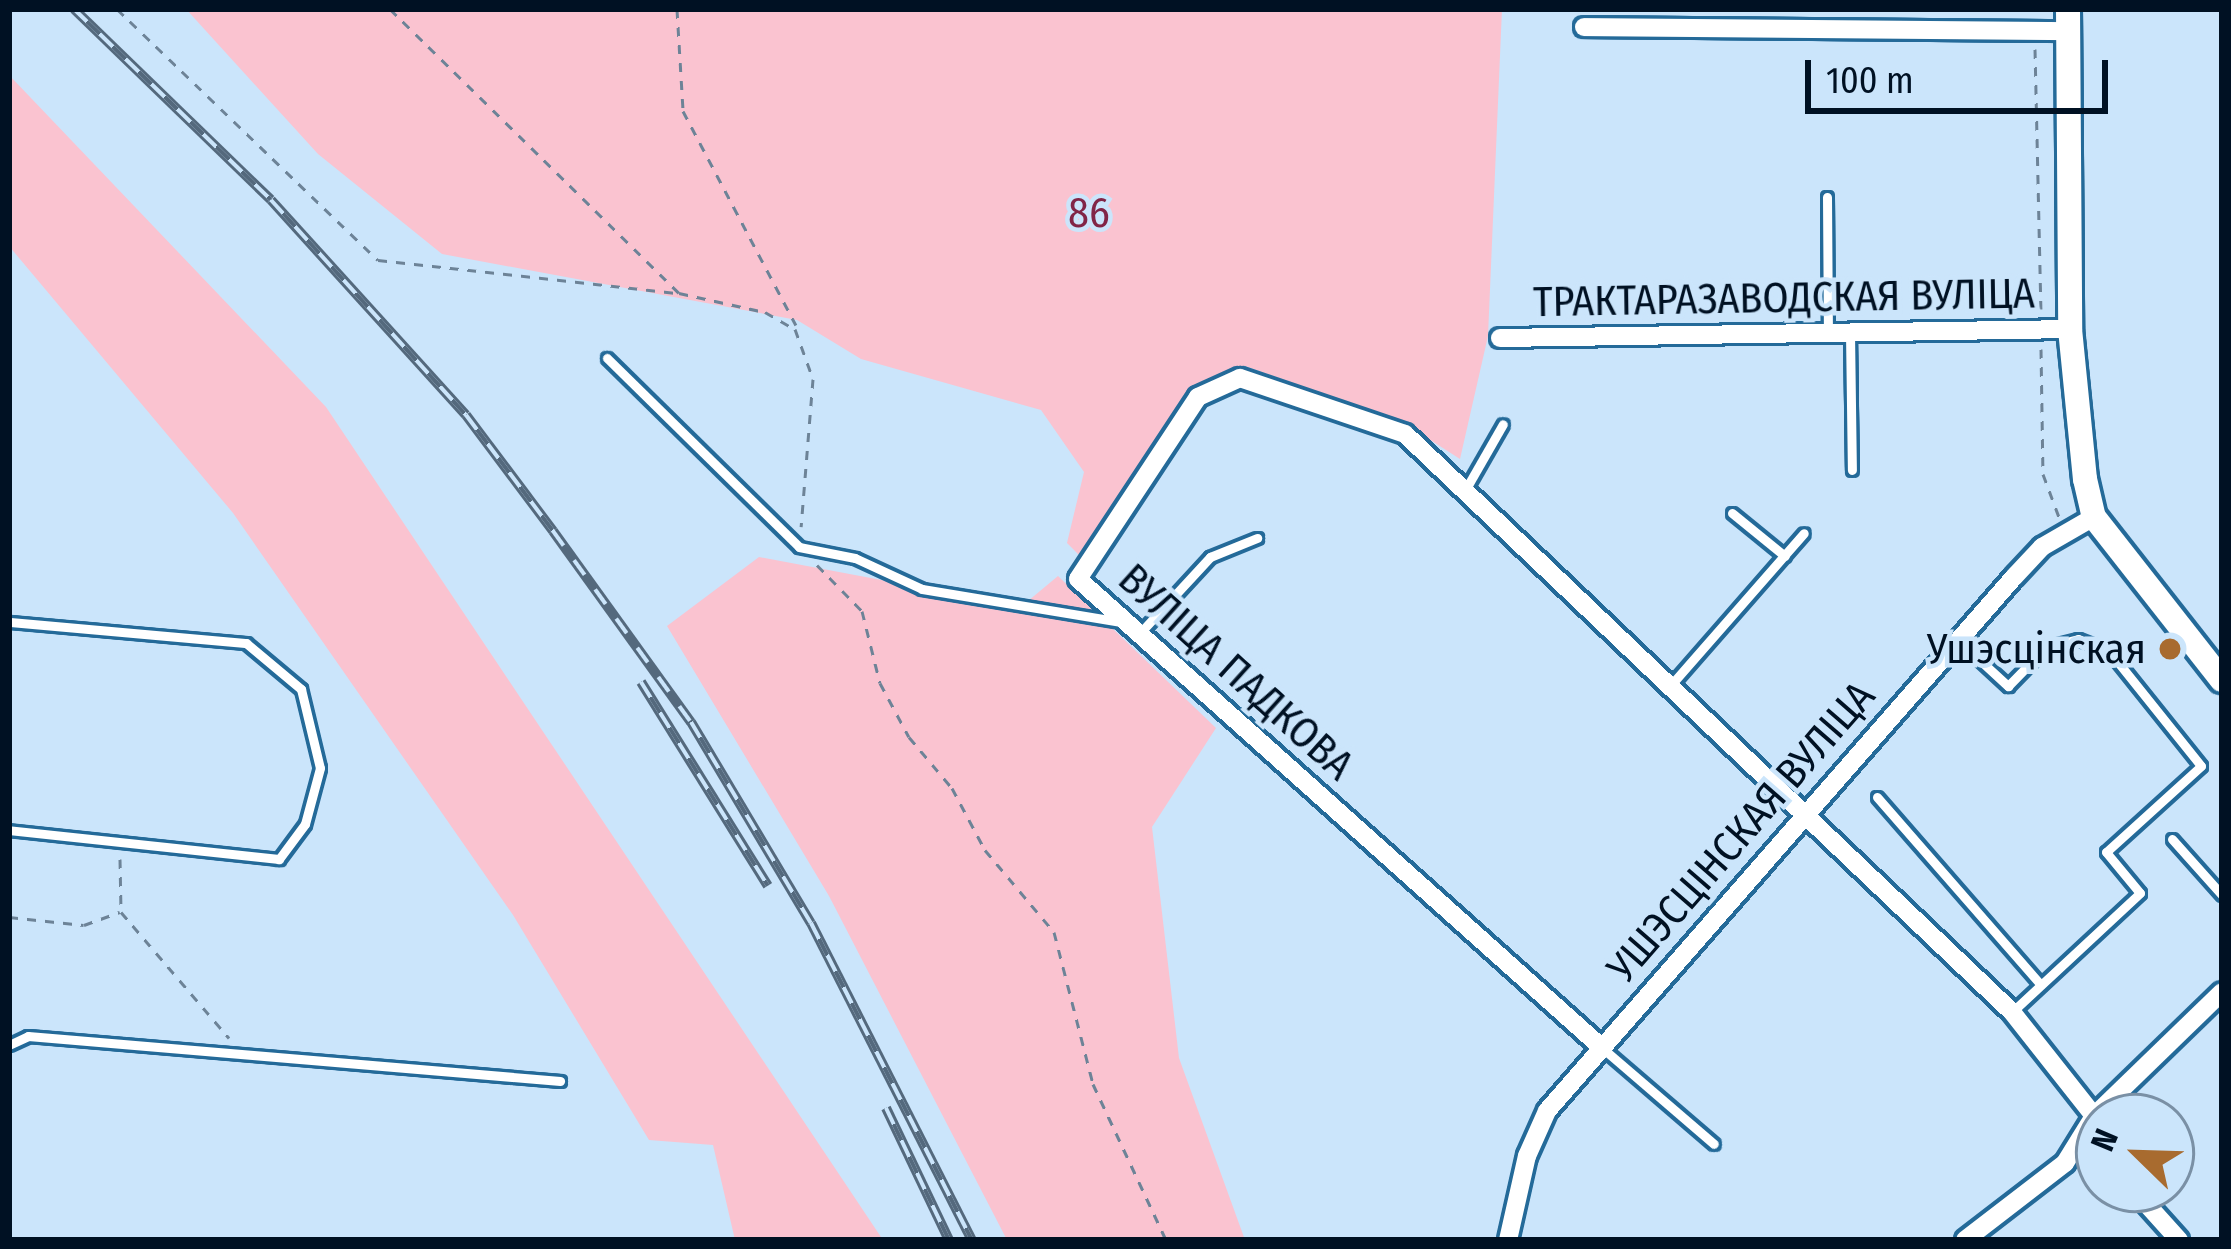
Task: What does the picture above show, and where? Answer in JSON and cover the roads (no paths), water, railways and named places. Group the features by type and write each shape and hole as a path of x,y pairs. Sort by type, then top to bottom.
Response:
{"street":[{"path":"1584,27 2034,31 2068,20 2070,329 2094,517 2222,680"},
{"name":"ТРАКТАРАЗАВОДСКАЯ ВУЛІЦА","path":"1500,338 2070,329"},
{"name":"ВУЛІЦА ПАДКОВА","path":"1600,1046 1078,579 1198,397 1240,378 1406,434 1462,494 1808,810 2012,1012 2076,1093"},
{"name":"УШЭСЦІНСКАЯ ВУЛІЦА","path":"1508,1240 1535,1133 1600,1046 2042,548 2094,517"},
{"path":"2118,1093 2222,992"},
{"path":"1965,1240 2065,1163 2075,1147"},
{"path":"2155,1213 2179,1240"}],"lane":[{"path":"1826,197 1828,333"},
{"path":"1850,333 1852,470"},
{"path":"607,358 800,547 855,558 922,589 1132,628 1210,557 1257,538"},
{"path":"1462,494 1503,424"},
{"path":"1732,513 1785,556"},
{"path":"1670,686 1804,533"},
{"path":"9,622 246,643 301,688 320,768 305,824 279,859 9,830"},
{"path":"1958,640 2008,686 2046,647 2078,639 2109,651 2201,766 2106,852 2140,893 2012,1012"},
{"path":"1877,797 2041,985"},
{"path":"2172,839 2222,895"},
{"path":"9,1045 28,1036 560,1081"},
{"path":"1600,1046 1714,1144"}],"railway":[{"path":"74,9 271,200 466,415 553,531 691,722 811,923 972,1240"},
{"path":"641,682 768,886"},
{"path":"886,1108 949,1240"}],"place":[{"name":"Ушэсцінская","path":"2170,649"}],"park label":[{"name":"86","path":"1089,213"}]}
